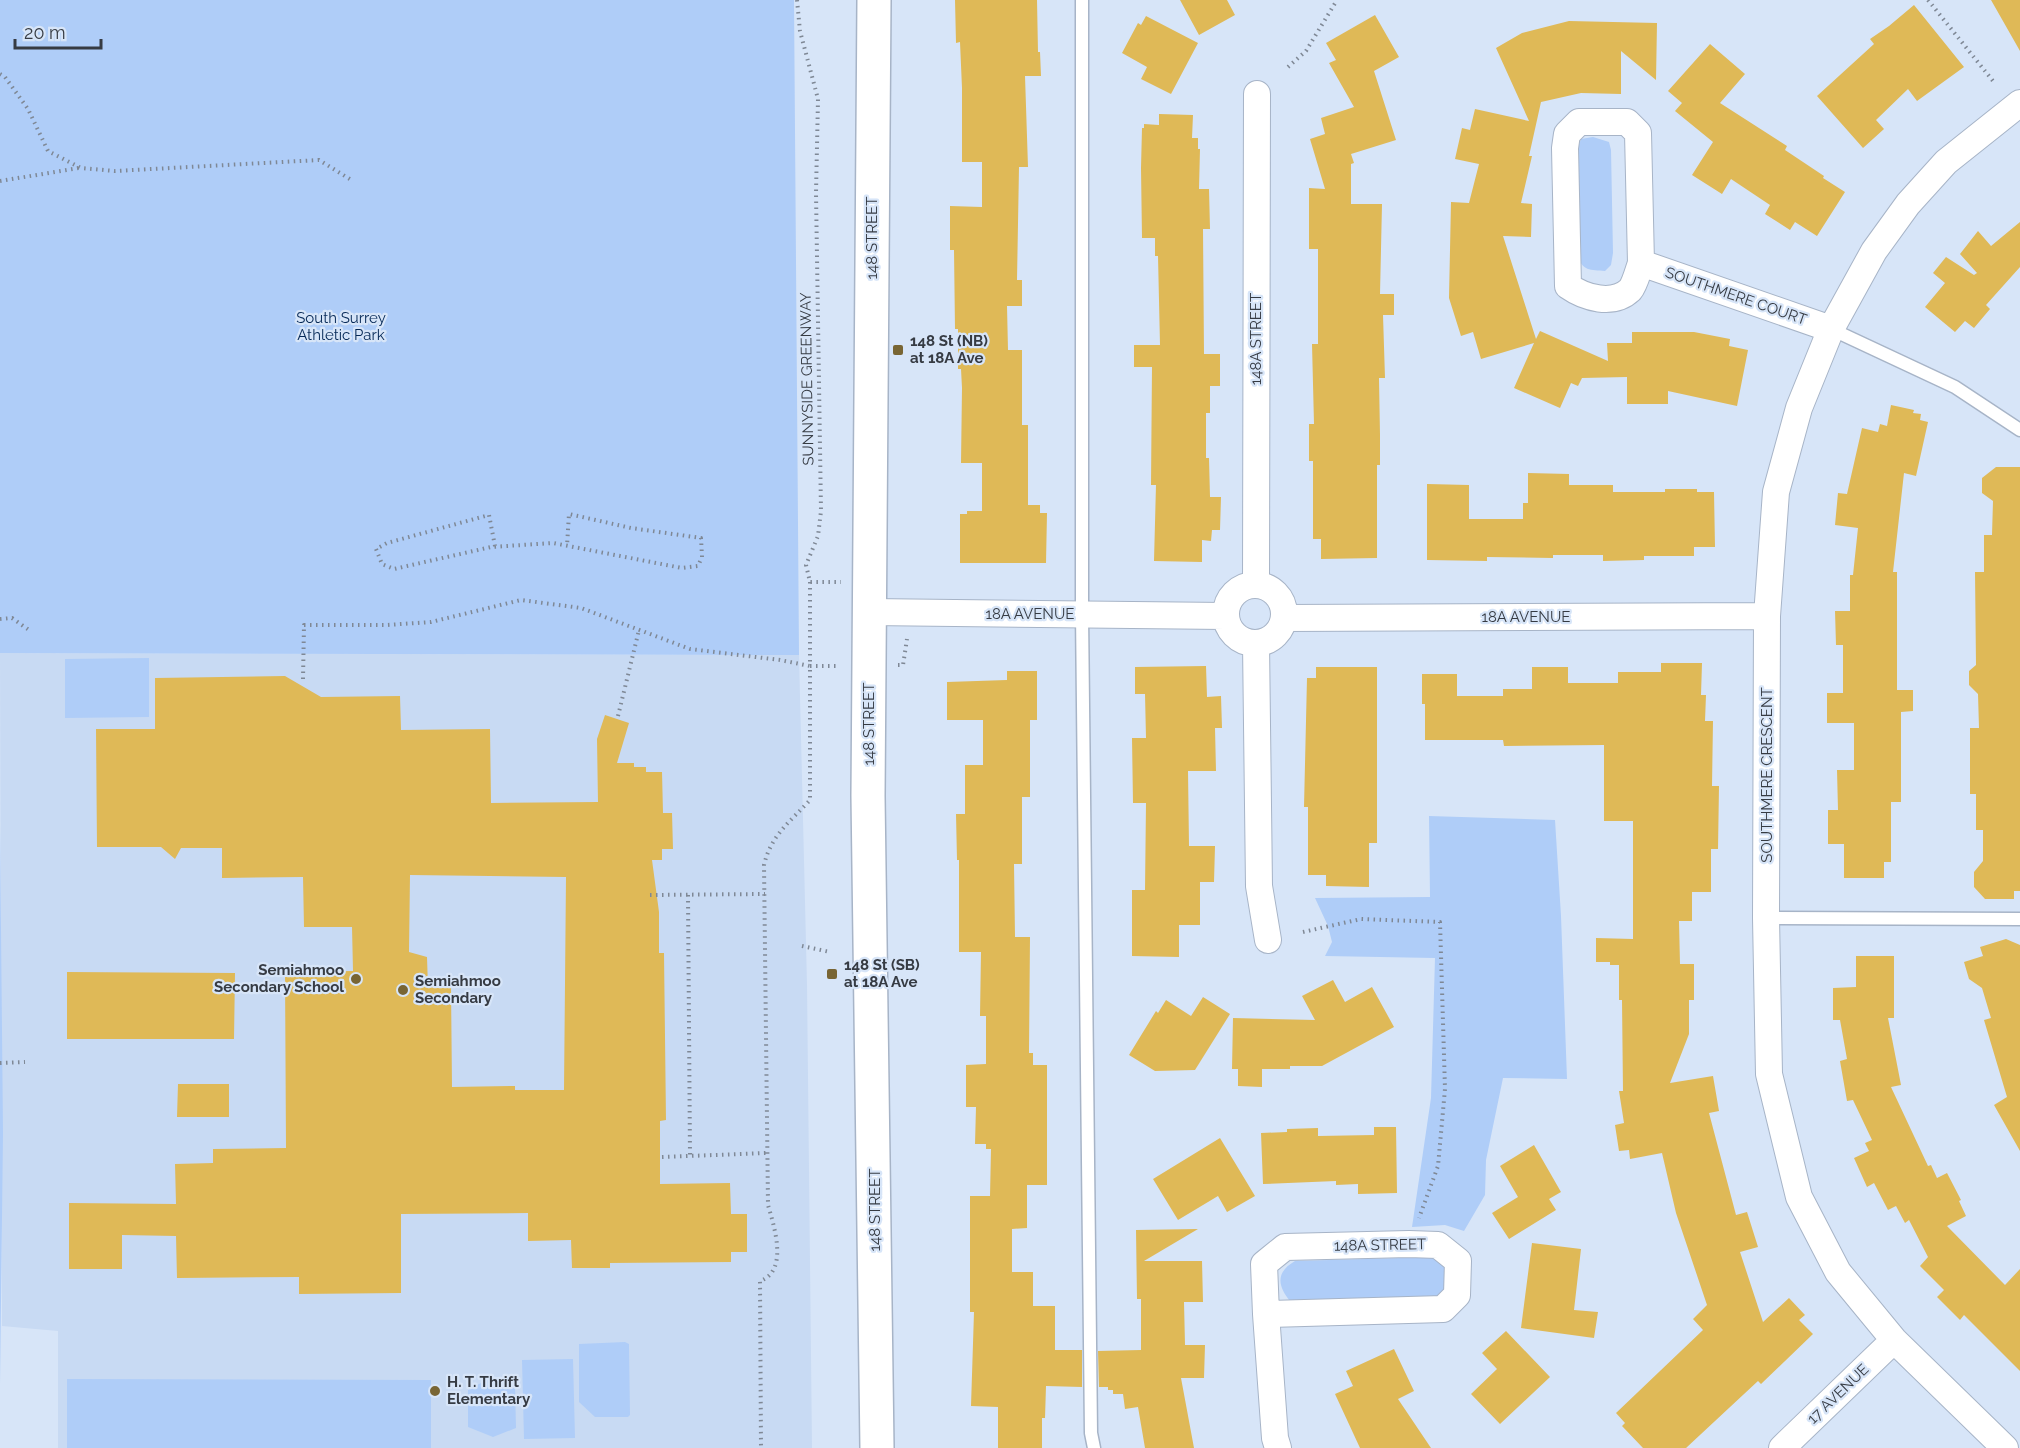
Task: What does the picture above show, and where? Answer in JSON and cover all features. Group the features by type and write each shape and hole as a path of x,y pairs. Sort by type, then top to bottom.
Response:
{"main road":[{"name":"148 STREET","path":"874,0 868,796 877,1448"}],"street":[{"name":"148A STREET","path":"1256,585 1257,94"},
{"name":"SOUTHMERE CRESCENT","path":"2005,1448 1893,1340 1838,1272 1798,1197 1769,1074 1766,918 1767,616 1776,492 1799,408 1831,329 1874,251 1908,204 1946,162 2020,104"},
{"path":"1579,122 1627,122 1638,133 1641,263 1631,289 1618,297 1596,299 1579,294 1568,286 1565,148 1567,134 1579,122"},
{"name":"SOUTHMERE COURT","path":"1641,263 1831,329"},
{"path":"1256,585 1265,586 1274,592 1284,608 1284,618 1280,630 1272,639 1248,643 1237,638 1228,628 1225,616 1227,604 1233,594 1244,587 1256,585"},
{"name":"18A AVENUE","path":"870,612 1225,616"},
{"name":"18A AVENUE","path":"1284,618 1767,616"},
{"path":"1256,643 1259,886 1268,940"},
{"name":"148A STREET","path":"1266,1314 1443,1309 1457,1295 1458,1262 1438,1245 1409,1244 1285,1247 1264,1264 1266,1314 1275,1438 1278,1448"},
{"name":"17 AVENUE","path":"1782,1448 1893,1340"}],"lane":[{"path":"1082,0 1082,614 1091,1433 1095,1448"},
{"path":"1831,329 1956,387 2020,430"},
{"path":"1766,918 2020,919"}],"path":[{"name":"SUNNYSIDE GREENWAY","path":"761,1448 760,1281 769,1278 774,1272 777,1239 768,1205 764,866 772,840 810,800 810,582 806,565 818,536 821,511 816,193 818,99 800,31 797,0"},
{"path":"1288,67 1306,51 1337,0"},
{"path":"1928,0 1993,81"},
{"path":"0,74 5,77 28,109 48,151 81,168"},
{"path":"0,181 81,168 115,171 319,160 353,181"},
{"path":"495,546 489,515 387,543 376,549 382,564 394,569 495,546 553,543 567,546 682,568 698,566 702,558 700,538 631,528 569,514 567,546"},
{"path":"810,582 827,582"},
{"path":"303,679 304,625 387,625 431,622 521,600 581,608 690,649 810,666 825,666"},
{"path":"0,619 12,618 29,630"},
{"path":"618,716 639,630"},
{"path":"903,665 907,643"},
{"path":"650,895 765,894"},
{"path":"688,895 690,1156"},
{"path":"1303,932 1361,920 1440,922 1445,1089 1438,1166 1409,1244"},
{"path":"802,945 830,952"},
{"path":"0,1063 25,1062"},
{"path":"662,1157 767,1153"}],"shaded area":[{"name":"Semiahmoo Secondary","path":"0,653 799,655 807,984 812,1448 58,1448 58,1331 2,1326"}],"green space":[{"name":"South Surrey Athletic Park","path":"0,0 794,0 799,655 0,653"},
{"path":"1593,137 1609,142 1611,150 1613,253 1611,265 1605,271 1584,267 1578,255 1578,147 1581,139"},
{"path":"149,658 149,717 65,718 65,659"},
{"path":"1429,816 1555,820 1567,1079 1503,1078 1486,1160 1485,1195 1464,1231 1445,1225 1412,1227 1431,1098 1435,958 1325,956 1332,942 1328,926 1315,898 1430,897"},
{"path":"0,827 3,1133 0,1385"},
{"path":"1436,1257 1446,1262 1446,1297 1290,1301 1283,1290 1280,1279 1284,1270 1295,1261"},
{"path":"625,1342 629,1344 630,1415 628,1417 595,1417 579,1402 579,1344"},
{"path":"573,1359 575,1438 524,1439 522,1360"},
{"path":"492,1377 515,1386 516,1428 493,1437 468,1427 468,1390"},
{"path":"67,1379 431,1380 431,1448 67,1448"}],"building":[{"path":"955,0 1037,0 1041,76 1025,76 1028,167 1019,167 1017,280 1022,280 1022,306 1007,306 1008,350 1022,350 1022,425 1028,425 1028,505 1040,505 1040,513 1047,513 1046,563 960,563 960,514 967,514 967,511 982,511 982,463 961,463 962,388 961,369 958,369 958,329 955,329 954,250 950,250 950,206 982,207 982,162 962,162 962,88 960,42 956,43"},
{"path":"1180,0 1227,0 1235,15 1199,35"},
{"path":"1991,0 2020,0 2020,51"},
{"path":"1914,5 1964,67 1917,101 1908,89 1876,120 1884,129 1863,148 1817,96 1874,44 1870,39"},
{"path":"1375,15 1399,57 1374,71 1396,140 1351,154 1354,163 1351,164 1351,204 1382,204 1380,294 1394,294 1394,315 1383,315 1385,378 1379,378 1380,465 1377,465 1377,558 1321,559 1321,539 1313,539 1313,461 1309,461 1309,424 1314,424 1312,344 1318,344 1318,249 1309,249 1309,188 1325,189 1310,139 1325,134 1321,118 1354,107 1329,63 1336,60 1326,43"},
{"path":"1146,16 1198,43 1171,94 1141,79 1147,67 1122,53 1138,23 1141,25"},
{"path":"1569,21 1657,23 1656,80 1621,51 1621,94 1581,93 1541,102 1521,203 1532,204 1531,237 1503,236 1536,339 1540,331 1608,361 1607,343 1632,343 1632,332 1694,332 1730,339 1729,346 1748,350 1737,406 1668,391 1668,404 1627,404 1627,377 1582,378 1578,386 1571,383 1560,408 1514,388 1534,343 1481,359 1473,332 1461,336 1449,298 1451,202 1469,203 1479,164 1455,159 1462,128 1470,130 1475,109 1529,121 1496,48 1522,33"},
{"path":"1710,44 1745,74 1720,103 1787,146 1785,150 1845,192 1817,236 1795,222 1790,230 1765,214 1770,205 1731,179 1722,194 1692,175 1713,142 1675,111 1682,103 1668,91"},
{"path":"1159,114 1193,115 1192,138 1198,138 1198,149 1200,149 1199,189 1209,189 1210,229 1203,229 1204,354 1220,354 1220,386 1210,386 1210,413 1206,413 1206,458 1209,458 1210,497 1221,497 1220,530 1212,530 1211,541 1202,540 1202,562 1154,561 1156,485 1151,485 1152,367 1134,367 1134,345 1160,345 1158,256 1155,256 1155,238 1142,238 1141,168 1142,128 1144,124 1159,125"},
{"path":"2020,222 2020,267 1986,305 1990,309 1974,328 1965,321 1955,332 1925,307 1945,283 1933,273 1946,257 1974,275 1977,273 1960,254 1978,231 1991,246"},
{"path":"1891,405 1914,410 1913,413 1921,414 1920,420 1928,422 1916,476 1904,473 1893,572 1897,572 1897,690 1913,690 1913,711 1901,712 1901,802 1891,802 1891,862 1884,862 1884,878 1844,878 1844,844 1828,844 1828,810 1838,810 1837,770 1854,770 1854,723 1827,723 1827,693 1843,693 1843,645 1836,645 1835,611 1850,611 1850,575 1853,575 1858,528 1835,525 1838,493 1847,494 1862,428 1878,432 1880,424 1887,426"},
{"path":"1996,467 2020,467 2020,891 2014,891 2014,899 1985,899 1974,887 1974,872 1983,861 1983,830 1976,830 1976,794 1970,794 1970,728 1979,728 1978,694 1969,685 1969,671 1976,665 1975,572 1984,572 1984,535 1992,535 1993,501 1982,493 1982,478"},
{"path":"1528,473 1569,474 1569,485 1613,485 1613,492 1665,492 1665,489 1697,489 1697,492 1714,492 1715,547 1694,547 1694,556 1644,556 1644,560 1603,561 1603,555 1553,555 1553,558 1487,557 1487,561 1427,560 1427,484 1469,485 1469,519 1523,519 1523,503 1528,503"},
{"path":"1661,663 1702,663 1701,695 1706,695 1705,721 1713,721 1712,786 1719,786 1718,849 1711,849 1711,892 1692,892 1692,921 1679,921 1680,964 1694,964 1694,1000 1689,1000 1689,1034 1670,1083 1713,1076 1719,1111 1709,1113 1736,1215 1747,1212 1758,1247 1740,1252 1763,1322 1789,1298 1805,1315 1799,1320 1813,1334 1761,1384 1758,1381 1686,1448 1643,1448 1622,1426 1625,1423 1616,1413 1703,1330 1693,1319 1707,1305 1676,1213 1662,1153 1630,1159 1629,1150 1619,1151 1615,1125 1624,1123 1619,1091 1623,1091 1622,1000 1619,1000 1619,965 1610,965 1610,962 1596,962 1596,938 1633,939 1633,821 1604,821 1604,745 1504,746 1503,740 1425,740 1425,704 1422,704 1422,674 1457,674 1457,696 1503,696 1503,689 1532,689 1532,667 1568,667 1568,683 1618,683 1618,672 1661,672"},
{"path":"1206,666 1207,697 1221,696 1222,728 1215,728 1216,771 1188,771 1189,846 1215,846 1214,882 1200,882 1200,925 1179,925 1179,957 1132,956 1132,890 1145,890 1146,803 1133,803 1132,738 1146,738 1145,694 1135,694 1135,667"},
{"path":"1316,667 1377,667 1377,843 1369,843 1369,887 1326,886 1326,875 1308,875 1308,807 1304,807 1307,678 1316,678"},
{"path":"1007,671 1037,671 1037,720 1030,720 1030,797 1022,797 1022,864 1014,864 1015,937 1030,937 1029,1053 1033,1053 1033,1065 1047,1065 1047,1185 1027,1185 1027,1228 1012,1229 1012,1272 1033,1272 1033,1306 1055,1306 1055,1350 1082,1350 1082,1387 1046,1386 1045,1418 1042,1418 1042,1448 998,1448 998,1407 971,1406 974,1312 970,1312 970,1196 990,1196 991,1149 986,1149 986,1144 975,1144 976,1107 966,1107 966,1065 986,1064 986,1016 980,1016 981,952 959,952 959,860 957,860 956,814 965,814 965,765 983,765 983,720 947,720 947,682 1007,680"},
{"name":"Semiahmoo Secondary School","path":"285,676 321,697 400,696 401,730 490,729 491,803 598,802 597,739 605,715 629,723 617,763 634,763 634,767 646,767 646,772 662,772 663,813 672,813 673,849 662,849 662,860 652,860 659,912 659,953 664,953 666,1120 660,1121 660,1184 730,1183 731,1214 747,1214 747,1252 731,1252 731,1262 610,1263 610,1268 572,1268 571,1240 528,1241 528,1213 401,1214 401,1293 299,1294 299,1277 177,1278 176,1236 122,1235 122,1269 69,1269 69,1203 176,1204 175,1164 213,1163 213,1149 286,1148 285,972 353,971 352,927 304,927 303,877 222,878 222,848 181,848 175,859 161,847 97,847 96,729 155,729 155,678","holes":["410,875 566,877 564,1090 515,1090 515,1086 452,1087 451,987 428,987 427,957 409,952"]},
{"path":"2006,939 2020,945 2020,1151 1994,1105 2007,1097 1984,1020 1991,1018 1982,988 1969,979 1964,962 1983,956 1980,947"},
{"path":"1856,956 1894,956 1894,1018 1888,1018 1901,1085 1891,1087 1928,1166 1931,1165 1937,1178 1947,1173 1961,1200 1959,1201 1966,1216 1947,1226 2005,1285 2020,1269 2020,1371 1964,1315 1960,1320 1937,1297 1944,1290 1920,1266 1928,1257 1909,1220 1905,1223 1896,1206 1888,1210 1874,1183 1867,1187 1854,1158 1869,1151 1865,1143 1872,1140 1853,1100 1847,1101 1840,1061 1847,1059 1840,1020 1833,1020 1833,988 1856,987"},
{"path":"67,972 235,973 234,1039 67,1039"},
{"path":"1333,980 1345,1002 1372,987 1394,1027 1322,1066 1262,1069 1262,1087 1238,1086 1238,1069 1232,1069 1233,1018 1315,1020 1302,996"},
{"path":"1203,997 1230,1014 1195,1070 1155,1071 1129,1055 1156,1011 1158,1013 1166,1000 1191,1016"},
{"path":"178,1084 229,1084 229,1117 177,1117"},
{"path":"1374,1127 1396,1127 1397,1193 1358,1194 1358,1184 1336,1185 1336,1181 1263,1184 1261,1133 1318,1128 1318,1136 1374,1135"},
{"path":"1220,1138 1255,1196 1227,1212 1218,1196 1178,1220 1153,1179"},
{"path":"1534,1145 1561,1192 1549,1199 1556,1210 1509,1239 1492,1213 1518,1197 1500,1166"},
{"path":"1198,1229 1144,1261 1202,1261 1203,1302 1184,1302 1185,1345 1205,1345 1204,1378 1181,1378 1194,1448 1145,1448 1138,1407 1125,1409 1123,1394 1113,1394 1113,1390 1108,1390 1108,1387 1099,1387 1098,1351 1141,1350 1141,1299 1137,1299 1136,1230"},
{"path":"1532,1243 1581,1249 1574,1310 1598,1312 1594,1338 1521,1328"},
{"path":"1506,1331 1550,1377 1500,1424 1471,1394 1497,1369 1482,1353"},
{"path":"1394,1349 1414,1391 1398,1399 1431,1448 1360,1448 1335,1394 1353,1386 1346,1371"}],"place":[{"name":"148 St (NB) at 18A Ave","path":"898,350"},
{"name":"148 St (SB) at 18A Ave","path":"832,974"},
{"name":"Semiahmoo Secondary School","path":"356,979"},
{"name":"Semiahmoo Secondary","path":"403,990"},
{"name":"H. T. Thrift Elementary","path":"435,1391"}]}
